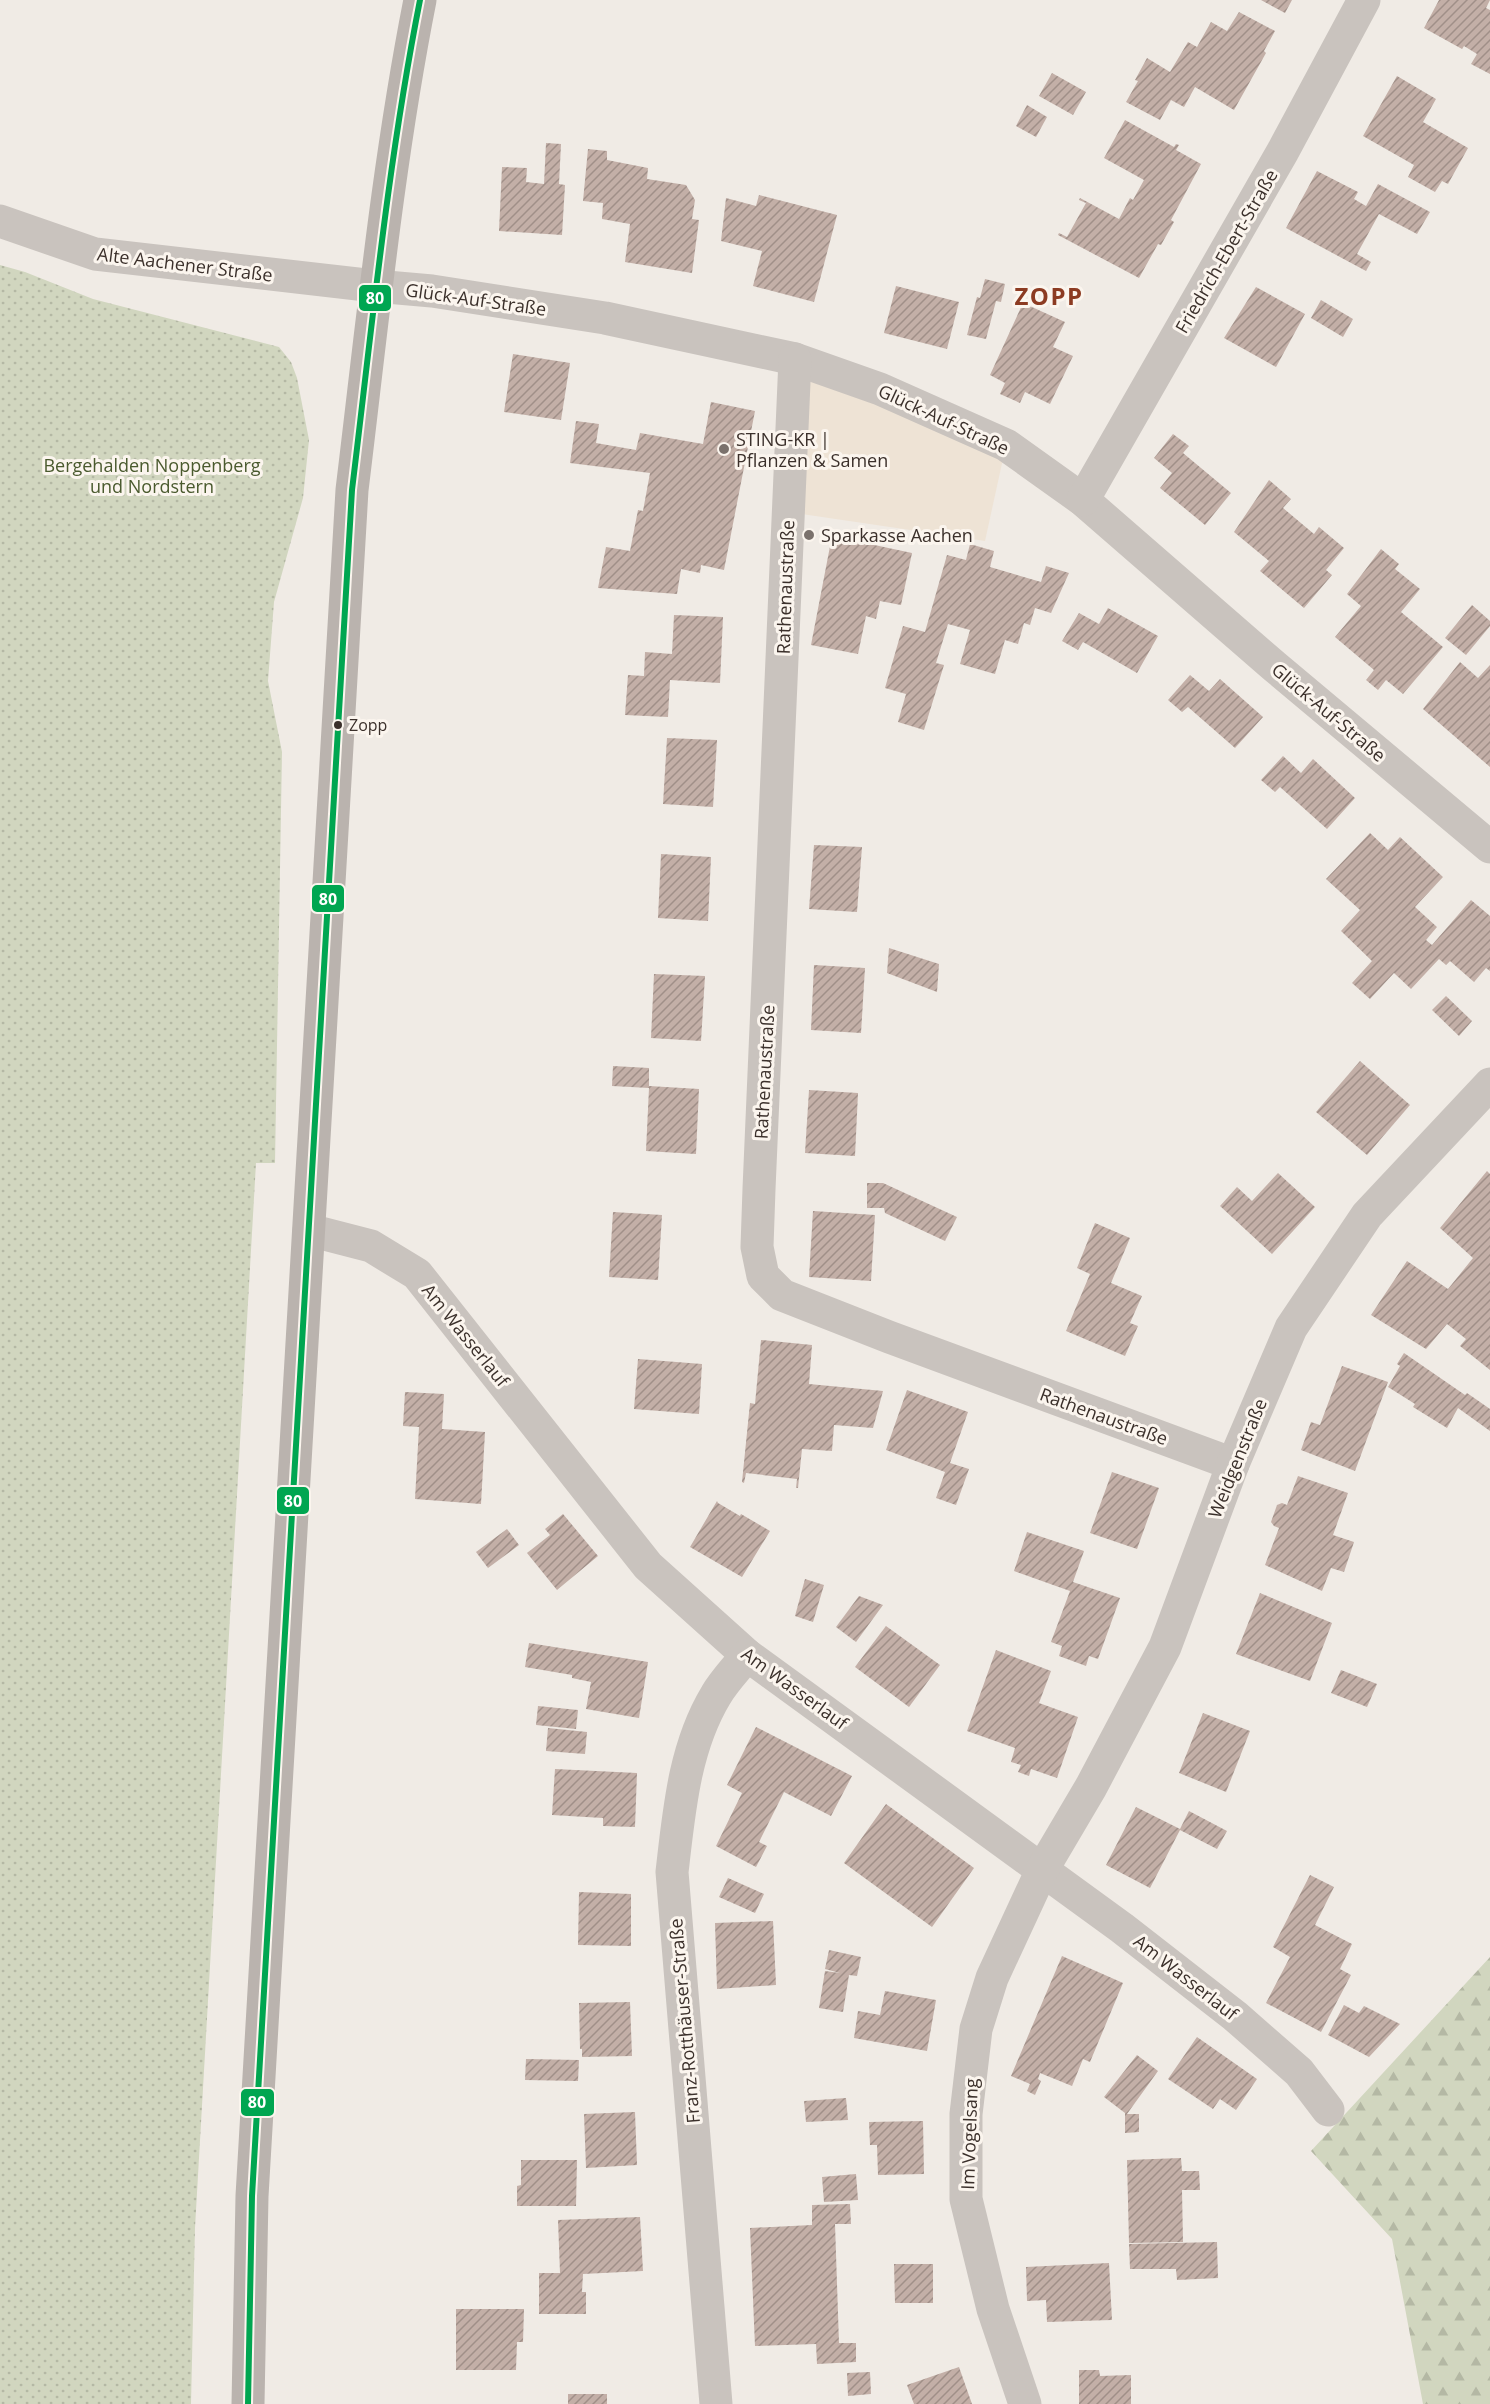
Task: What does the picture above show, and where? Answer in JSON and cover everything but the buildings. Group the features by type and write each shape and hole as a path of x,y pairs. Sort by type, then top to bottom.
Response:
{"main road":[{"path":"248,2404 253,2172 346,572 352,490 375,286 420,0"}],"street":[{"name":"Friedrich-Ebert-Straße","path":"1083,500 1283,151 1364,0"},
{"name":"Alte Aachener Straße","path":"0,222 94,254 375,286"},
{"name":"Glück-Auf-Straße","path":"375,286 432,291 605,318 795,359 880,388 1006,445 1083,500 1274,666 1490,847"},
{"name":"Rathenaustraße","path":"795,359 758,1201 757,1247 763,1276 782,1295 1233,1464"},
{"name":"Weidgenstraße","path":"1042,1870 1091,1787 1165,1647 1233,1464 1291,1328 1367,1215 1490,1084"},
{"name":"Am Wasserlauf","path":"309,1230 371,1246 417,1274 648,1566 747,1655 1122,1928 1235,2016 1299,2072 1328,2110"},
{"name":"Franz-Rotthäuser-Straße","path":"716,2404 672,1872 681,1795 697,1737 716,1695 747,1655"},
{"name":"Im Vogelsang","path":"1025,2404 993,2309 966,2199 966,2114 976,2029 992,1978 1042,1870"}],"green space":[{"name":"Bergehalden Noppenberg und Nordstern","path":"0,265 25,272 93,299 279,347 291,362 297,378 309,440 303,498 274,602 268,681 282,752 275,1163 256,1163 195,2228 191,2404 0,2404"},
{"path":"1490,1957 1490,2404 1423,2404 1392,2239 1311,2151"}],"shaded area":[{"path":"795,359 1006,445 985,541 788,512"}],"transit line":[{"name":"80","path":"248,2404 252,2196 352,490 390,183 420,0"}],"place":[{"name":"STING-KR | Pflanzen & Samen","path":"724,449"},
{"name":"Sparkasse Aachen","path":"809,535"},
{"name":"Zopp","path":"338,725"}],"district":[{"name":"ZOPP","path":"1049,295"}]}
